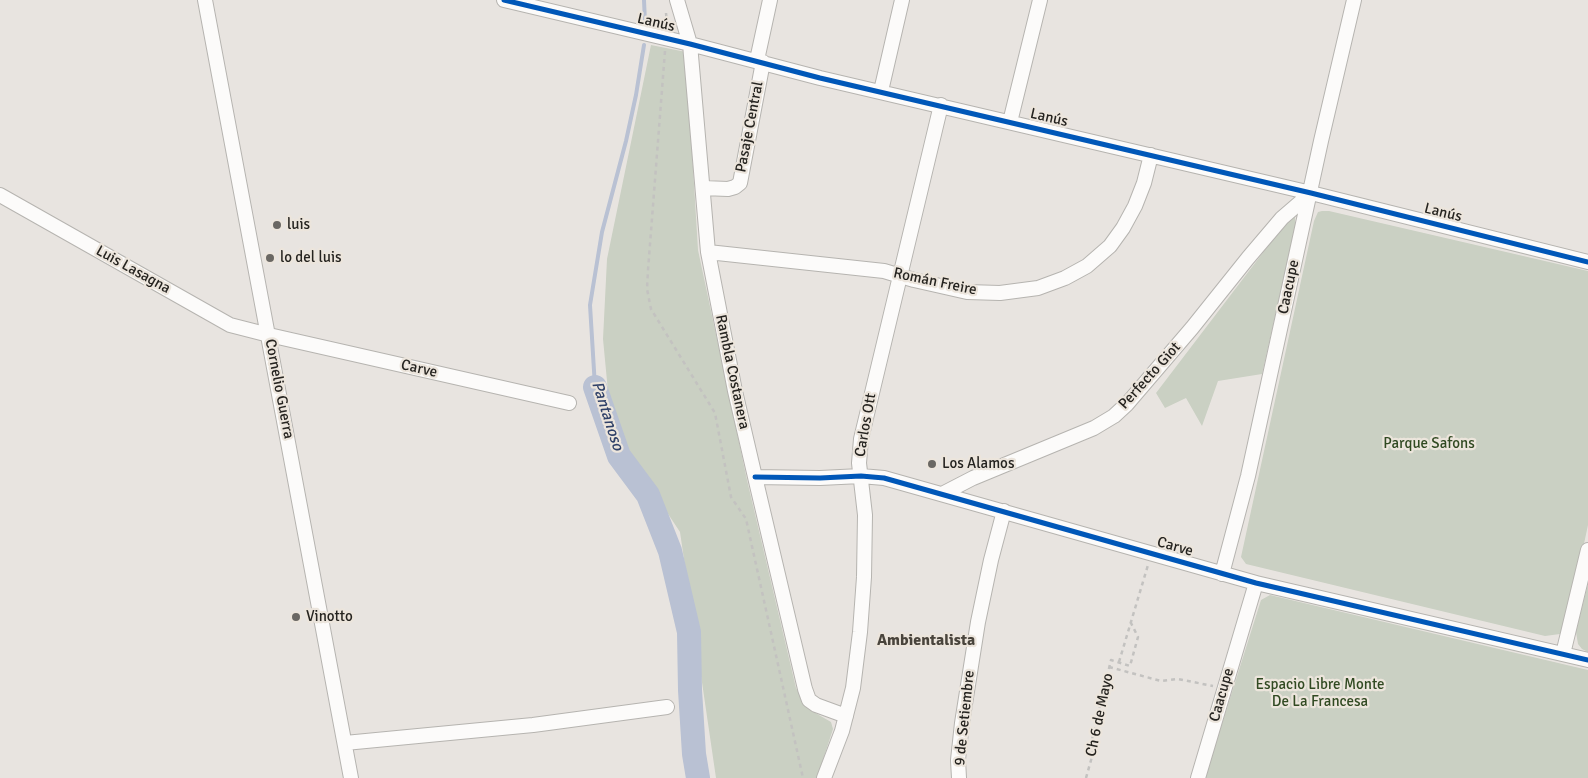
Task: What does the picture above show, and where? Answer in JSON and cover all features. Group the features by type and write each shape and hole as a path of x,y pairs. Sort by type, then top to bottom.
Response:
{"street":[{"name":"Cornelio Guerra","path":"205,0 351,778"},
{"name":"Lanús","path":"504,0 760,61 820,78 1151,154 1588,262"},
{"name":"Rambla Costanera","path":"677,0 690,44 708,252 735,391 805,689 809,700 816,706 846,716"},
{"path":"760,61 770,0"},
{"path":"881,91 902,0"},
{"path":"1010,122 1040,0"},
{"name":"Caacupe","path":"1222,574 1248,476 1301,229 1311,193 1321,141 1354,0"},
{"name":"Pasaje Central","path":"703,188 728,189 740,183 760,61"},
{"name":"Carlos Ott","path":"824,778 854,688 864,577 865,515 859,450 941,105"},
{"name":"Román Freire","path":"708,252 884,271 968,292 1000,293 1038,288 1064,278 1086,266 1110,246 1123,228 1138,198 1144,183 1151,154"},
{"name":"Perfecto Giot","path":"942,494 972,478 1094,428 1114,416 1127,404 1186,336 1282,218 1311,193"},
{"name":"Luis Lasagna","path":"0,195 230,325 269,335"},
{"name":"Carve","path":"269,335 569,403"},
{"name":"Carve","path":"755,477 820,478 861,476 884,478 1256,583 1588,660"},
{"name":"9 de Setiembre","path":"959,778 958,760 962,723 978,622 1004,511"},
{"path":"1563,654 1588,550"},
{"name":"Caacupe","path":"1198,778 1256,583"},
{"path":"345,743 533,725 667,708"}],"path":[{"path":"665,9 667,26 647,289 651,309 715,413 731,497 746,519 803,778"},
{"path":"1109,667 1161,680 1178,680 1224,689"}],"green space":[{"path":"651,45 686,52 698,250 747,480 796,688 804,703 812,711 831,722 833,729 817,778 716,778 680,532 625,449 609,402 603,339 607,259"},
{"name":"Parque Safons","path":"1329,211 1588,271 1588,525 1570,609 1564,631 1560,634 1545,636 1246,564 1241,557 1314,221 1318,212"},
{"path":"1295,217 1295,227 1262,374 1218,381 1202,426 1186,398 1165,408 1156,393 1284,225"},
{"path":"1588,584 1588,652 1578,644 1576,632"},
{"name":"Espacio Libre Monte De La Francesa","path":"1270,595 1588,670 1588,778 1205,778 1261,600"}],"waterway":[{"name":"Pantanoso","path":"644,0 645,23"},
{"name":"Pantanoso","path":"595,387 590,305 602,232 626,141 644,45"},
{"name":"Pantanoso","path":"595,387 619,456 648,495 670,551 689,632 690,690 694,754 698,778"}],"cycle path":[{"path":"504,0 690,44 820,78 1311,193 1588,262"},
{"path":"755,477 820,478 861,476 884,478 1256,583 1588,660"}],"place":[{"name":"luis","path":"277,225"},
{"name":"lo del luis","path":"270,258"},
{"name":"Los Alamos","path":"932,464"},
{"name":"Vinotto","path":"296,617"}],"district":[{"name":"Ambientalista","path":"926,641"}]}
